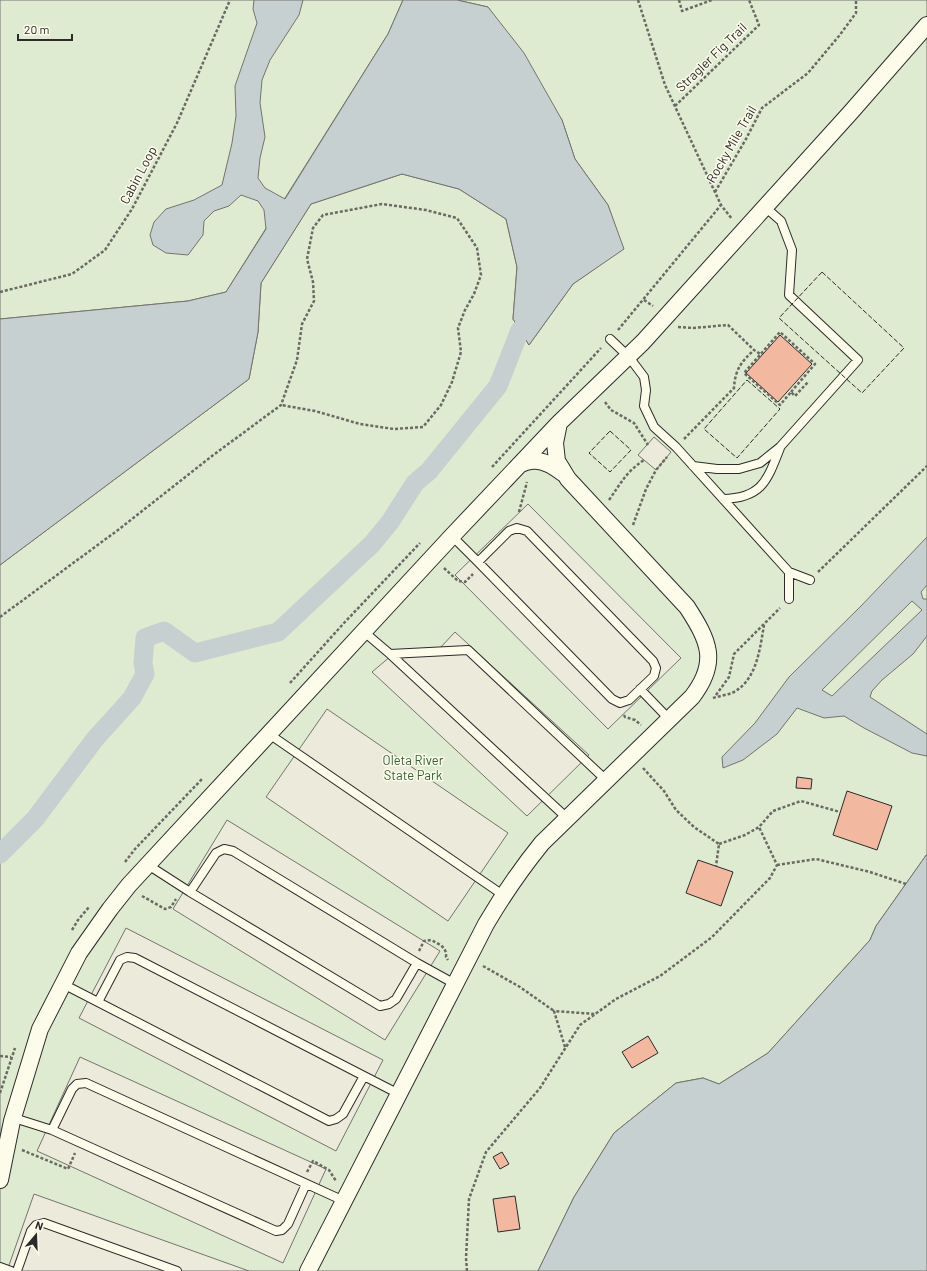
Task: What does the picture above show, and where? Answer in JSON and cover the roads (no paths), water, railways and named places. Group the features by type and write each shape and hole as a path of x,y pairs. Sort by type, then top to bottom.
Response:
{"street":[{"path":"0,1180 14,1118 40,1029 80,954 106,914 129,885 452,536 526,463 559,423 629,357 851,112 927,24"},
{"path":"559,423 555,443 557,461 568,478"},
{"path":"308,1271 455,984 503,895 522,868 542,844 692,697 701,685 706,673 709,660 708,647 701,628 687,607 600,512 558,469 546,463 526,463"}],"lane":[{"path":"693,466 717,469 739,469 760,463 780,447 858,360 789,295 792,250 781,221 765,207"},
{"path":"610,339 629,357 644,377 646,390 644,406 654,427 676,447 790,572 810,580"},
{"path":"723,499 738,499 748,496 762,486 772,470 780,447"},
{"path":"452,536 612,699 620,703 628,700 654,676 656,668 653,661 527,531 517,528 509,531 478,562"},
{"path":"789,599 790,572"},
{"path":"363,631 390,654 567,818"},
{"path":"390,654 468,650 606,780"},
{"path":"640,690 669,719"},
{"path":"269,734 503,895"},
{"path":"190,892 216,853 224,849 233,851 417,963 455,984"},
{"path":"148,865 183,888 380,1006 389,1004 396,999 417,963"},
{"path":"98,1002 120,960 127,957 135,958 399,1094"},
{"path":"63,984 329,1121 336,1119 343,1114 364,1076"},
{"path":"52,1130 72,1089 77,1084 86,1083 344,1201"},
{"path":"14,1118 52,1130 80,1142 276,1231 282,1230 288,1224 306,1184"},
{"path":"17,1271 31,1231 36,1225 44,1223 178,1271"},
{"path":"0,1267 11,1271"}],"waterway":[{"path":"0,854 35,819 95,739 132,698 145,674 143,663 145,638 164,631 195,653 278,632 372,544 390,522 415,483 429,471 498,386 520,330"}],"park label":[{"name":"Oleta River State Park","path":"413,768"}]}
